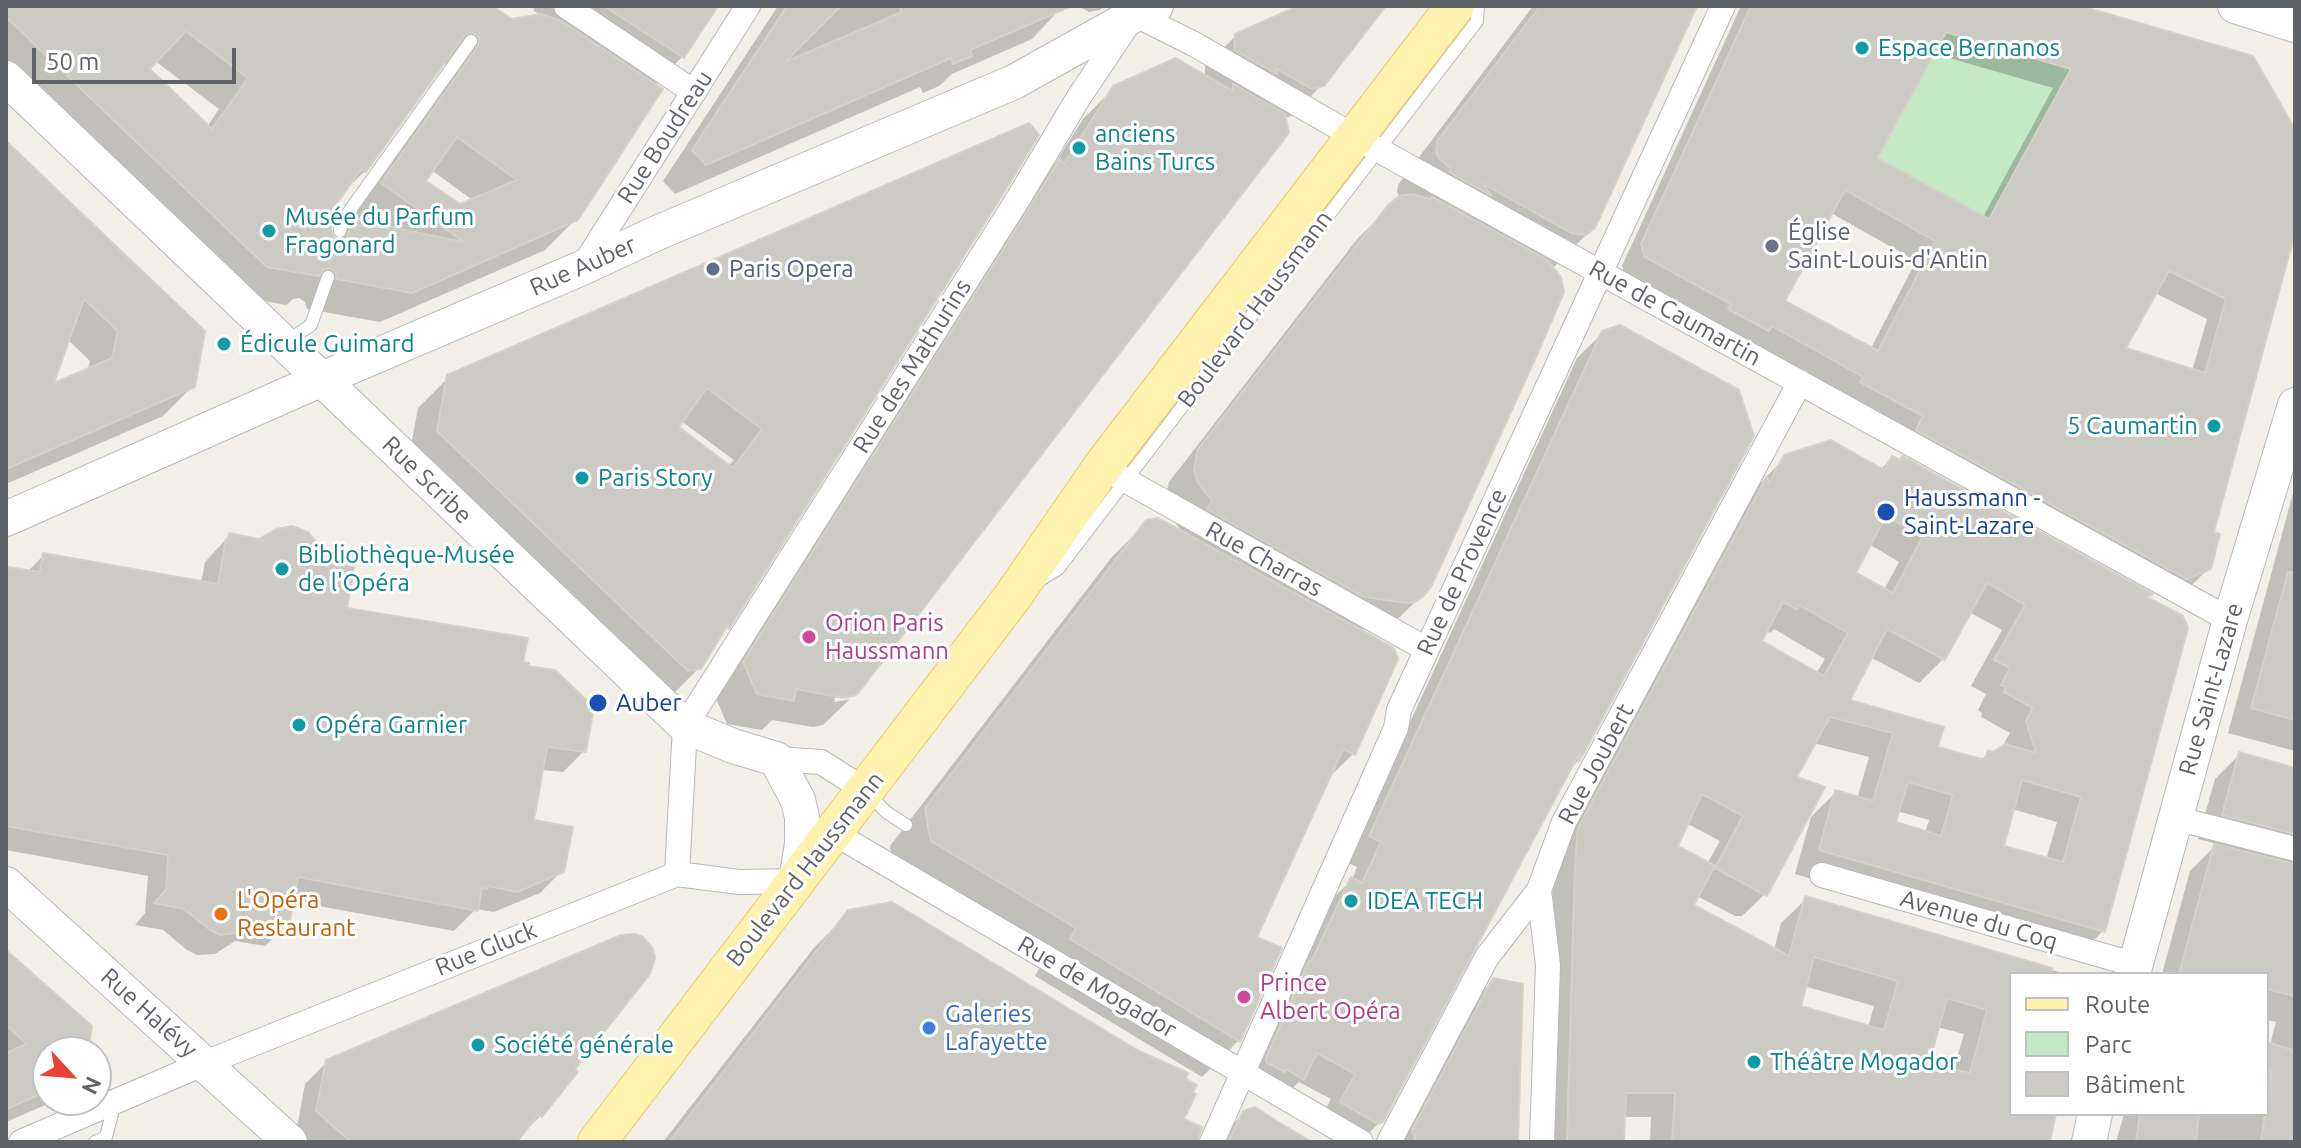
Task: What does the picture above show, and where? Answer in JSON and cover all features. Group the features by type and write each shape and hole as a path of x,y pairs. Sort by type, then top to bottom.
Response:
{"main road":[{"name":"Boulevard Haussmann","path":"597,1142 1013,596 1113,474 1366,143 1455,6"},
{"path":"2235,6 2295,25"},
{"name":"Rue Auber","path":"6,519 657,233 1014,82 1137,8"},
{"name":"Rue Scribe","path":"6,78 685,726 733,746 776,759"},
{"name":"Rue Saint-Lazare","path":"2134,970 2230,620 2295,408"},
{"path":"776,759 798,800 802,817 802,844 796,881"},
{"name":"Rue Halévy","path":"6,884 290,1142"},
{"path":"2089,1142 2095,1116"}],"street":[{"path":"566,6 694,92"},
{"name":"Rue Boudreau","path":"582,268 748,6"},
{"name":"Rue de Provence","path":"1212,1142 1396,728 1399,710 1426,649 1723,6"},
{"name":"Rue de Caumartin","path":"1137,8 1366,143 2230,620"},
{"name":"Rue des Mathurins","path":"685,726 1137,8"},
{"name":"Rue Joubert","path":"1389,1142 1487,957 1539,890 1564,822 1800,382"},
{"name":"Rue Charras","path":"1113,474 1426,649"},
{"path":"685,726 677,874 739,882 796,881"},
{"path":"776,759 821,762 865,790"},
{"path":"2175,818 2295,849"},
{"name":"Rue de Mogador","path":"832,832 1361,1142"},
{"name":"Rue Gluck","path":"21,1142 205,1063 677,874"},
{"name":"Avenue du Coq","path":"1822,875 2134,970"},
{"path":"1539,890 1548,965 1542,1142"}],"lane":[{"name":"Boulevard Haussmann","path":"1366,143 1477,21 1478,6"},
{"path":"340,231 343,220 471,41"},
{"path":"284,343 311,325 328,277"},
{"path":"865,790 886,812 906,825"},
{"path":"95,1142 106,1137 115,1102"}],"green space":[{"path":"1946,32 2071,69 1989,219 1877,158"}],"building":[{"path":"6,6 492,6 512,19 541,14 561,21 663,89 578,220 412,293 337,279 330,268 323,270 319,276 267,267 6,17","holes":["186,31 248,78 212,129 150,69","471,32 479,37 478,46 381,183 464,242 354,220 346,238 334,238 331,229 335,216 329,215 361,169 366,172 464,36","457,137 517,180 460,204 426,181"]},
{"path":"604,6 718,6 684,58"},
{"path":"787,6 841,6 785,62 902,12 899,6 1072,6 970,50 972,56 953,64 951,58 706,165 692,150"},
{"path":"1298,6 1386,6 1324,86 1312,89 1234,50 1235,34"},
{"path":"1540,6 1697,6 1595,228 1586,235 1571,233 1482,183 1492,196 1449,172 1451,169 1436,152 1438,140"},
{"path":"1751,6 2081,6 2253,56 2295,129 2295,233 2214,532 2220,534 2211,569 2187,579 1916,430 1923,416 1860,382 1863,377 1772,326 1769,331 1728,309 1731,304 1645,257 1641,244","holes":["1946,32 2071,69 1989,219 1877,158","1845,190 1935,241 1878,351 1785,301","2169,271 2226,299 2205,373 2126,348"]},
{"path":"1176,58 1233,91 1233,84 1285,114 1289,133 859,692 844,698 796,689 794,701 757,694 743,662 1060,159 1064,164 1113,86"},
{"path":"1029,123 1039,135 701,669 688,671 437,431 447,375","holes":["707,388 762,429 733,468 679,427"]},
{"path":"6,141 205,331 195,387 6,469","holes":["84,299 118,331 112,358 54,383"]},
{"path":"1399,196 1432,197 1547,260 1561,277 1564,292 1431,587 1423,597 1407,603 1364,597 1207,509 1212,501 1198,483 1194,470 1198,449 1388,205"},
{"path":"1620,325 1739,390 1754,436 1579,762 1580,752 1383,1122 1378,1124 1340,1102 1355,1074 1317,1053 1304,1080 1266,1062 1266,1058 1351,877 1362,883 1381,842 1369,836 1602,331"},
{"path":"1831,440 1884,470 1892,456 1900,460 1902,456 2153,594 2147,597 2183,616 2188,628 2105,932 1819,850 1835,790 1873,801 1893,733 1830,717 1797,777 1825,787 1767,896 1715,868 1743,816 1702,794 1678,846 1715,866 1694,905 1789,956 1805,896 2052,968 2052,972 2009,972 2009,1116 2056,1116 2050,1142 1672,1142 1675,1093 1626,1093 1624,1142 1567,1142 1578,828 1767,476 1769,483 1784,455","holes":["1886,516 1923,536 1893,593 1856,573","1987,583 2025,605 1994,660 2010,668 2001,685 2006,687 2004,692 2033,708 2026,721 2036,753 2005,744 1993,752 1988,750 1985,760 1938,747 1944,727 1850,700 1887,629 1945,660","1783,602 1797,609 1799,605 1848,633 1824,676 1762,641","2022,780 2081,797 2063,862 2004,846","1908,782 1953,795 1941,836 1896,822","1814,957 1898,981 1884,1030 1801,1006","1947,998 1987,1010 1970,1073 1929,1064"]},
{"path":"1158,518 1394,648 1398,659 1355,755 1343,749 1257,937 1282,948 1240,1042 1070,939 1076,928 931,841 925,808 1146,520"},
{"name":"Opéra Garnier","path":"292,526 308,532 323,550 354,556 347,608 528,638 523,662 529,663 528,666 555,670 594,707 586,752 547,747 534,820 573,827 564,872 517,892 482,887 478,911 298,877 289,926 257,921 238,933 220,935 184,909 154,903 166,890 168,855 6,826 6,568 40,572 43,553 218,584 229,533 259,539 276,529"},
{"path":"2288,572 2295,573 2295,720 2251,708"},
{"path":"2239,752 2295,768 2295,834 2222,815"},
{"path":"2214,844 2295,864 2295,996 2269,990 2269,972 2180,972"},
{"name":"Galeries Lafayette","path":"892,902 1139,1051 1188,1073 1186,1079 1197,1085 1184,1119 1202,1127 1197,1142 669,1142 848,910"},
{"name":"Société générale","path":"621,935 643,937 653,949 655,958 650,974 575,1069 578,1072 542,1117 539,1114 517,1142 351,1142 316,1111 326,1060"},
{"path":"6,950 92,1026 90,1036 32,1036 32,1098 6,1109 6,1053 27,1044 6,1025"},
{"path":"1493,978 1523,984 1518,1142 1416,1142 1412,1130"},
{"path":"2269,1043 2295,1051 2295,1142 2261,1142 2265,1116 2269,1116"},
{"path":"1255,1107 1312,1142 1228,1142 1243,1111"},
{"path":"2140,1116 2199,1116 2196,1142 2136,1142"}],"place":[{"name":"Espace Bernanos","path":"1862,48"},
{"name":"anciens Bains Turcs","path":"1079,148"},
{"name":"Musée du Parfum Fragonard","path":"269,231"},
{"name":"Église Saint-Louis-d'Antin","path":"1772,246"},
{"name":"Paris Opera","path":"713,269"},
{"name":"Édicule Guimard","path":"224,344"},
{"name":"5 Caumartin","path":"2214,426"},
{"name":"Paris Story","path":"582,478"},
{"name":"Haussmann - Saint-Lazare","path":"1886,512"},
{"name":"Bibliothèque-Musée de l'Opéra","path":"282,569"},
{"name":"Orion Paris Haussmann","path":"809,637"},
{"name":"Auber","path":"598,703"},
{"name":"Opéra Garnier","path":"299,725"},
{"name":"IDEA TECH","path":"1351,901"},
{"name":"L'Opéra Restaurant","path":"221,914"},
{"name":"Prince Albert Opéra","path":"1244,997"},
{"name":"Galeries Lafayette","path":"929,1028"},
{"name":"Société générale","path":"478,1045"},
{"name":"Théâtre Mogador","path":"1754,1062"}]}
